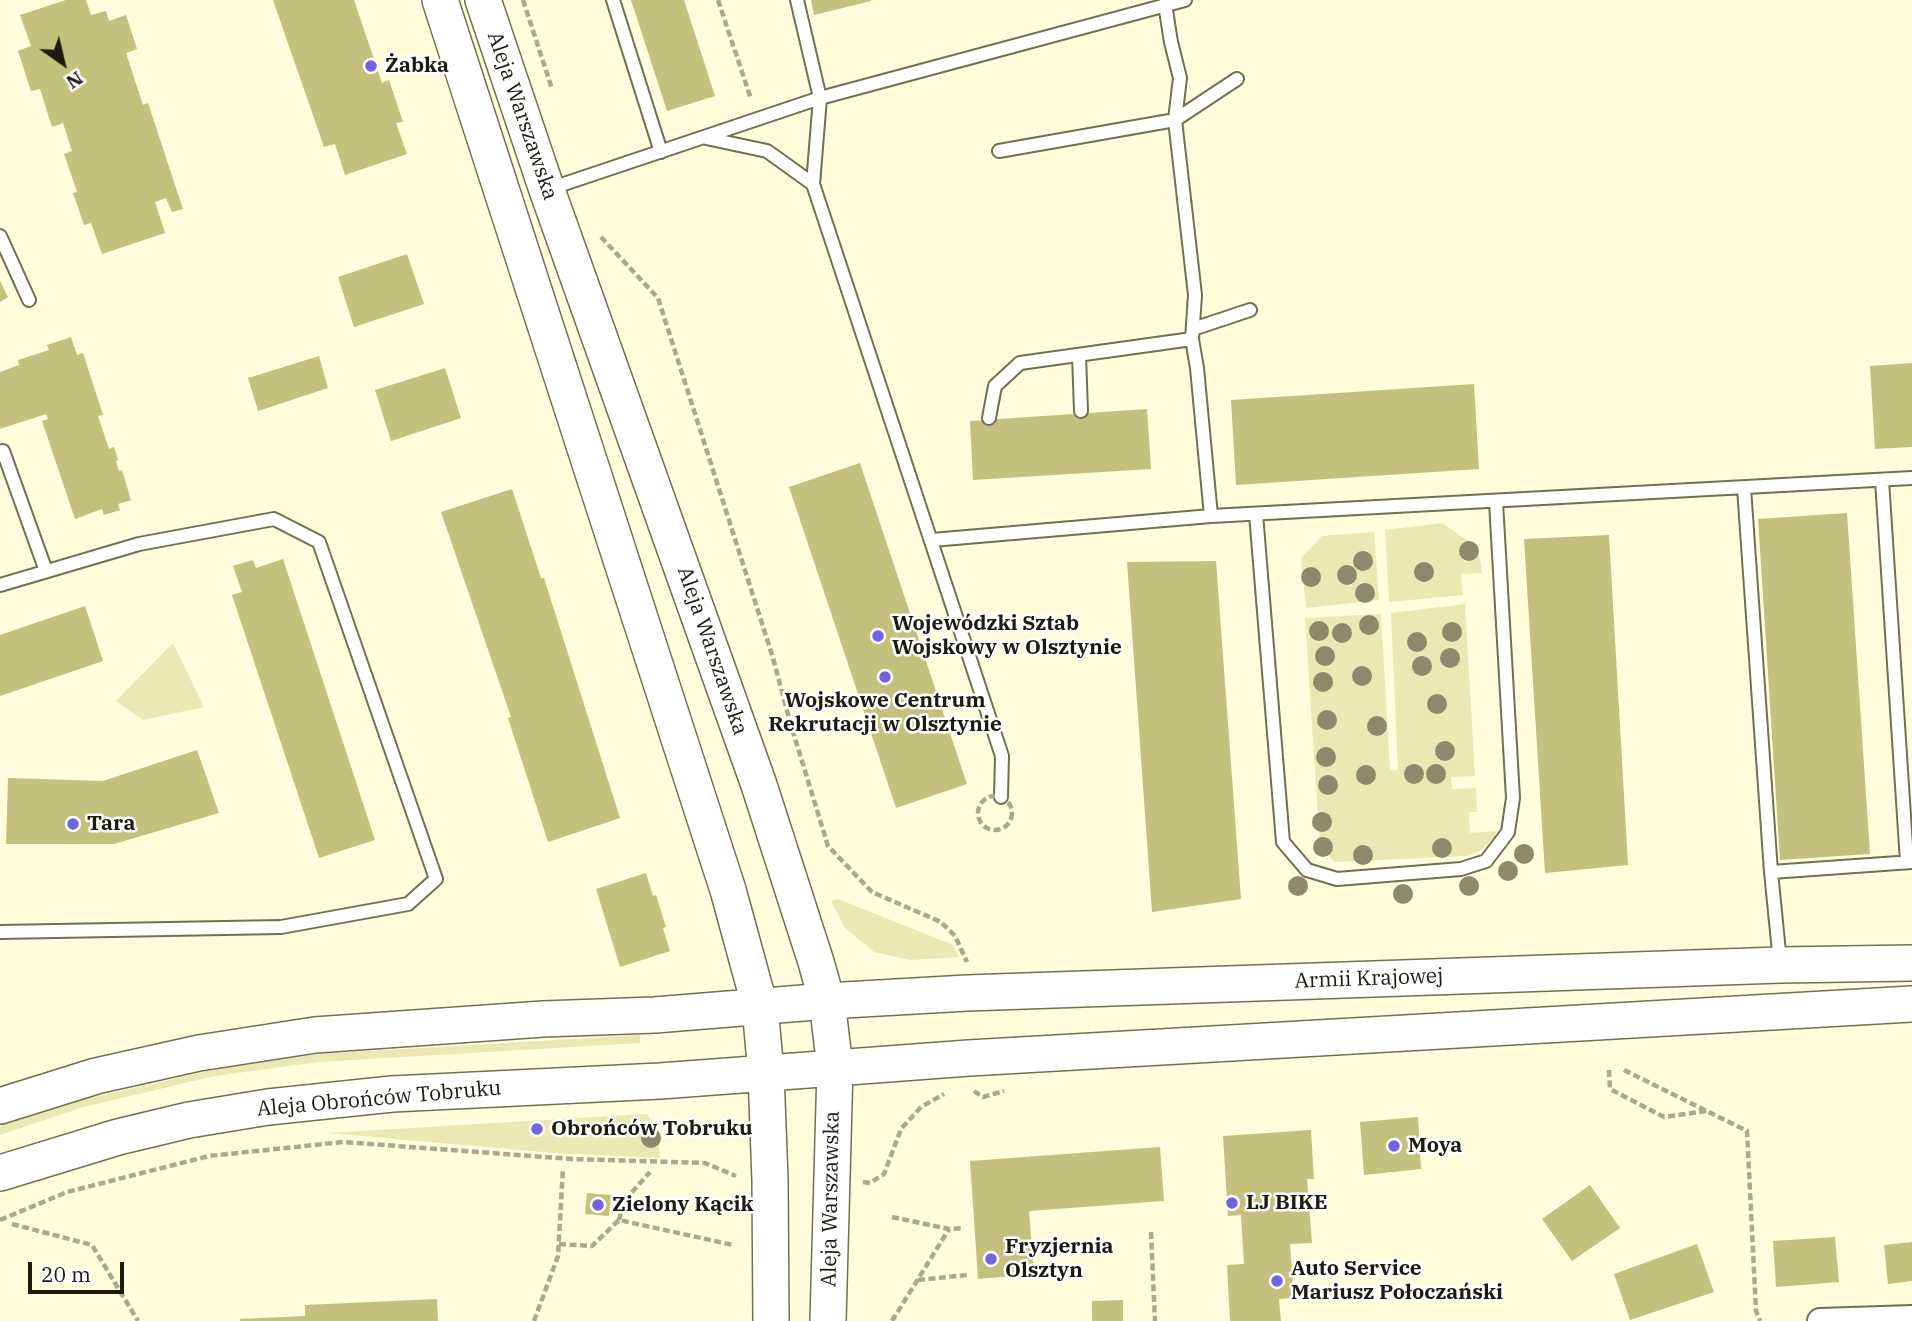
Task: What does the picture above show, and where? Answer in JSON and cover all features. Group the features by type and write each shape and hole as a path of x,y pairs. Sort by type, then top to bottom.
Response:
{"main road":[{"name":"Aleja Warszawska","path":"440,0 736,914 760,1007 766,1073 771,1195 771,1321"},
{"name":"Aleja Warszawska","path":"483,0 547,190 759,785 827,1001 835,1068 828,1321"},
{"name":"Armii Krajowej","path":"760,1007 967,993 1780,965 1912,963"},
{"path":"835,1068 1912,1004"},
{"path":"0,1106 96,1076 199,1053 316,1035 760,1007"},
{"name":"Aleja Obrońców Tobruku","path":"0,1173 118,1137 190,1120 268,1107 392,1094 835,1068"}],"street":[{"path":"1820,1321 1912,1318"}],"lane":[{"path":"613,0 661,152"},
{"path":"797,0 820,98 813,184 1002,756 1002,797"},
{"path":"547,190 820,98 1185,0"},
{"path":"1165,4 1180,78 1175,120 1195,295 1192,334 1210,516"},
{"path":"999,151 1175,120 1237,79"},
{"path":"706,138 767,151 813,184"},
{"path":"0,236 29,300"},
{"path":"989,418 995,386 1020,363 1192,334 1250,310"},
{"path":"1079,355 1081,411"},
{"path":"3,451 46,571"},
{"path":"932,540 1210,516 1912,478"},
{"path":"1771,872 1910,862 1882,480"},
{"path":"1744,488 1780,965"},
{"path":"1256,514 1283,842 1307,870 1337,879 1461,869 1486,862 1508,832 1513,798 1496,502"},
{"path":"0,585 139,544 274,519 319,542 436,879 408,904 281,927 0,932"}],"path":[{"path":"718,0 758,119"},
{"path":"597,226 602,239 658,298 774,658 790,722 828,846 872,892 941,922 955,936 967,959"},
{"path":"1609,1070 1610,1089 1664,1117 1707,1111"},
{"path":"1624,1070 1746,1131 1756,1311 1760,1321"},
{"path":"968,1087 983,1097 1014,1088"},
{"path":"870,1182 884,1174 901,1129 921,1107 955,1088"},
{"path":"0,1220 67,1192 209,1156 343,1142 572,1159 705,1163 743,1179"},
{"path":"534,1321 558,1256 563,1168"},
{"path":"559,1244 592,1245 618,1220 624,1201 650,1172"},
{"path":"892,1217 949,1229 964,1228"},
{"path":"618,1220 733,1245"},
{"path":"12,1224 92,1245 138,1321"},
{"path":"892,1321 949,1229"},
{"path":"1151,1232 1155,1321"},
{"path":"918,1280 967,1275"}],"shaded area":[{"path":"1442,523 1478,548 1482,573 1461,574 1463,595 1389,602 1385,530"},
{"path":"1374,532 1379,600 1306,608 1301,558 1322,536"},
{"path":"1465,604 1475,776 1451,777 1452,789 1476,788 1477,812 1469,812 1470,833 1497,831 1495,836 1481,850 1467,856 1335,862 1320,848 1305,618 1381,614 1390,770 1398,770 1391,613"},
{"path":"173,643 204,707 143,720 116,701"},
{"path":"838,899 953,945 959,957 911,960 874,952 845,928 831,901"},
{"path":"640,1035 640,1043 318,1062 215,1076 83,1107 0,1135 0,1126 81,1100 213,1070 318,1054"},
{"path":"647,1114 658,1131 660,1158 554,1153 327,1133"}],"building":[{"path":"66,0 86,0 91,15 106,11 109,21 126,15 137,49 126,53 143,105 148,103 183,209 172,212 166,198 155,202 165,233 102,254 91,223 84,225 73,193 77,192 64,154 72,151 63,123 52,127 40,89 31,91 18,51 31,46 20,15"},
{"path":"273,0 354,0 382,83 389,80 403,122 396,123 407,154 345,175 335,144 324,147"},
{"path":"631,0 684,0 715,96 667,111"},
{"path":"811,0 871,0 871,1 814,15"},
{"path":"407,254 424,304 354,327 338,277"},
{"path":"0,281 8,297 0,302"},
{"path":"71,337 77,355 83,353 103,415 98,416 109,449 114,447 119,471 122,470 131,500 118,504 120,510 104,515 102,509 75,519 42,421 48,419 46,414 0,429 0,372 19,365 18,360 49,350 47,345"},
{"path":"319,356 328,388 258,411 248,378"},
{"path":"1912,363 1912,447 1875,449 1870,366"},
{"path":"445,368 461,418 391,441 375,390"},
{"path":"1474,384 1479,469 1236,485 1231,400"},
{"path":"1147,409 1151,469 973,480 970,421"},
{"name":"Wojewódzki Sztab Wojskowy w Olsztynie","path":"860,463 967,784 896,808 789,487"},
{"path":"512,489 541,578 544,578 620,818 548,842 508,718 511,717 441,512"},
{"path":"1847,513 1870,854 1780,860 1758,519"},
{"path":"1609,535 1628,865 1545,873 1524,539"},
{"path":"283,559 375,840 319,858 232,595 242,592 233,566 253,560 256,568"},
{"path":"1216,561 1241,899 1152,912 1127,562"},
{"path":"85,606 103,661 0,696 0,635"},
{"path":"197,750 219,813 114,844 6,844 8,778 103,781"},
{"path":"646,873 666,927 663,928 670,951 620,967 596,889"},
{"path":"1418,1117 1421,1169 1364,1175 1360,1122"},
{"path":"1311,1130 1314,1179 1307,1179 1312,1243 1290,1244 1294,1298 1279,1299 1281,1321 1230,1321 1227,1265 1244,1264 1241,1215 1228,1216 1223,1136"},
{"path":"1160,1147 1164,1201 1029,1211 1034,1274 978,1279 970,1161"},
{"path":"1590,1185 1620,1228 1572,1261 1542,1219"},
{"name":"Zielony Kącik","path":"587,1193 611,1195 609,1216 585,1214"},
{"path":"1835,1237 1839,1282 1776,1287 1773,1241"},
{"path":"1912,1242 1912,1281 1888,1284 1884,1245"},
{"path":"1697,1244 1714,1292 1630,1320 1614,1274"},
{"path":"437,1299 438,1321 240,1321 305,1316 305,1305"},
{"path":"1123,1300 1123,1321 1092,1321 1092,1301"}],"place":[{"name":"Żabka","path":"371,66"},
{"name":"Wojewódzki Sztab Wojskowy w Olsztynie","path":"878,636"},
{"name":"Wojskowe Centrum Rekrutacji w Olsztynie","path":"885,677"},
{"name":"Tara","path":"73,824"},
{"name":"Obrońców Tobruku","path":"537,1129"},
{"name":"Moya","path":"1394,1146"},
{"name":"LJ BIKE","path":"1232,1203"},
{"name":"Zielony Kącik","path":"598,1205"},
{"name":"Fryzjernia Olsztyn","path":"991,1259"},
{"name":"Auto Service Mariusz Połoczański","path":"1277,1281"}]}
